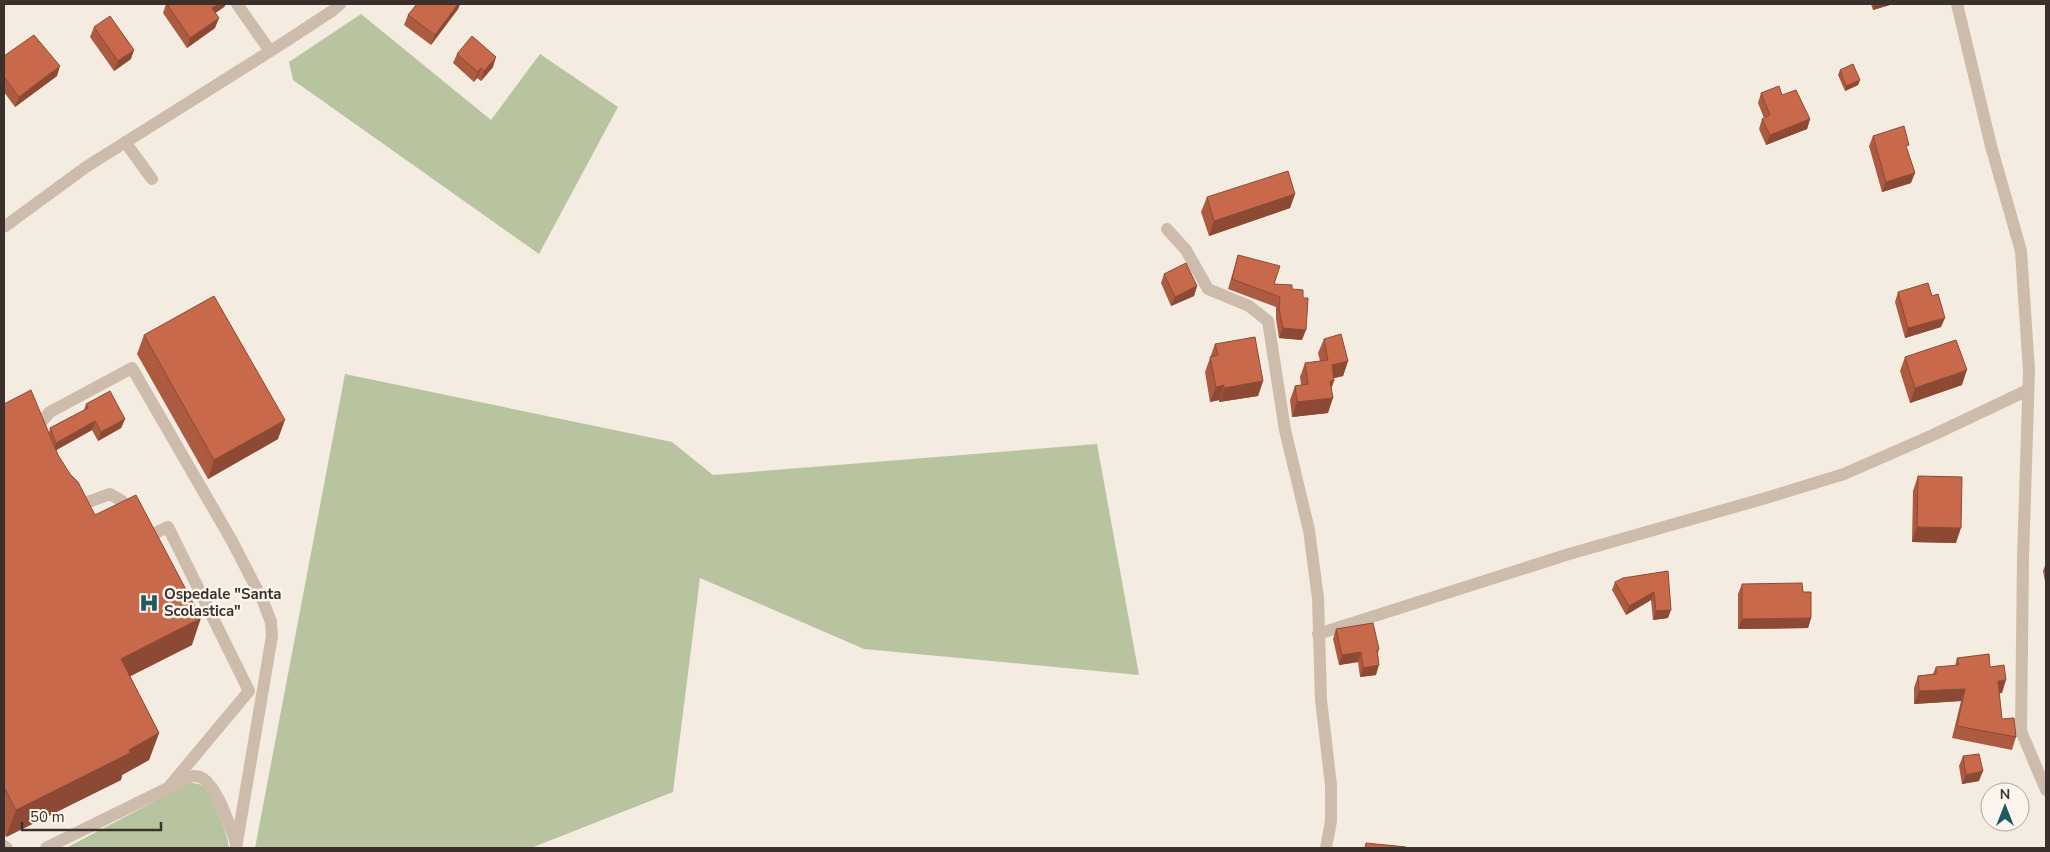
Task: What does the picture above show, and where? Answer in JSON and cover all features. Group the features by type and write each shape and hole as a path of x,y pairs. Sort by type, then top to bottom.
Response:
{"street":[{"path":"237,4 270,51"},
{"path":"4,227 86,166 332,12 340,4"},
{"path":"1957,4 1991,146 2021,251 2029,371 2023,558 2021,731 2046,790"},
{"path":"124,142 152,179"},
{"path":"1167,229 1186,250 1208,289 1249,306 1268,321 1285,430 1309,530 1318,598 1321,700 1331,784 1331,821 1326,848"},
{"path":"40,441 36,428 50,412 132,368 232,541 263,601 271,622 272,636 237,847"},
{"path":"1318,634 1569,554 1844,474 2028,390"},
{"path":"61,488 65,495 73,502 88,502 110,494 118,497 147,537 168,527 249,691 168,788"},
{"path":"46,848 188,778 196,776 204,779 210,785 223,808 237,847"}],"green space":[{"path":"361,14 491,120 540,54 618,107 539,254 293,80 289,62"},
{"path":"345,374 672,442 713,475 1097,444 1139,675 864,649 700,578 673,792 531,848 255,848"},
{"path":"189,783 200,785 208,792 220,816 229,848 66,848"}],"building":[{"path":"167,4 219,4 212,8 219,18 190,38"},
{"path":"417,4 458,4 435,35 408,15"},
{"path":"110,16 134,50 118,61 94,27"},
{"path":"34,35 60,66 19,97 4,77 4,56"},
{"path":"472,36 496,57 484,71 481,68 478,72 457,54"},
{"path":"1853,64 1860,80 1846,86 1840,70"},
{"path":"1779,86 1782,95 1796,90 1810,119 1770,135 1762,119 1770,115 1761,93"},
{"path":"1904,126 1909,145 1906,146 1915,173 1886,182 1873,136"},
{"path":"1288,171 1295,194 1214,221 1207,197"},
{"path":"1238,255 1280,266 1274,284 1292,285 1292,289 1303,290 1303,298 1308,298 1306,330 1283,328 1279,309 1280,297 1232,279"},
{"path":"1186,263 1197,286 1175,297 1164,274"},
{"path":"1928,283 1932,296 1938,294 1945,318 1908,328 1898,292"},
{"path":"214,296 285,420 214,460 144,335"},
{"path":"1341,334 1348,361 1332,365 1334,381 1330,381 1333,398 1297,402 1295,386 1308,384 1305,363 1328,360 1324,339"},
{"path":"1255,337 1263,381 1224,388 1224,385 1216,387 1210,357 1218,355 1215,344"},
{"path":"1956,340 1967,370 1915,388 1905,357"},
{"path":"31,390 58,455 70,474 78,482 95,515 136,495 201,618 121,659 159,733 129,750 130,753 16,810 4,787 4,404"},
{"path":"110,391 125,419 101,432 95,421 56,443 50,428 88,408 86,404"},
{"path":"1918,476 1962,477 1961,528 1917,527"},
{"path":"1668,571 1671,610 1656,611 1654,592 1629,606 1615,582 1623,578"},
{"path":"1802,583 1803,592 1811,592 1811,618 1742,619 1742,584"},
{"path":"1373,623 1379,649 1377,650 1379,665 1363,668 1361,652 1342,655 1336,629"},
{"path":"1989,654 1990,667 2004,665 2006,680 1998,681 2002,719 2014,718 2016,737 1957,726 1965,689 1919,691 1918,676 1936,674 1936,667 1959,665 1957,658"},
{"path":"1979,754 1983,771 1966,775 1963,756"},
{"path":"1366,843 1406,847 1406,848 1365,848"}],"place":[{"name":"Ospedale \"Santa Scolastica\"","path":"149,603"}]}
